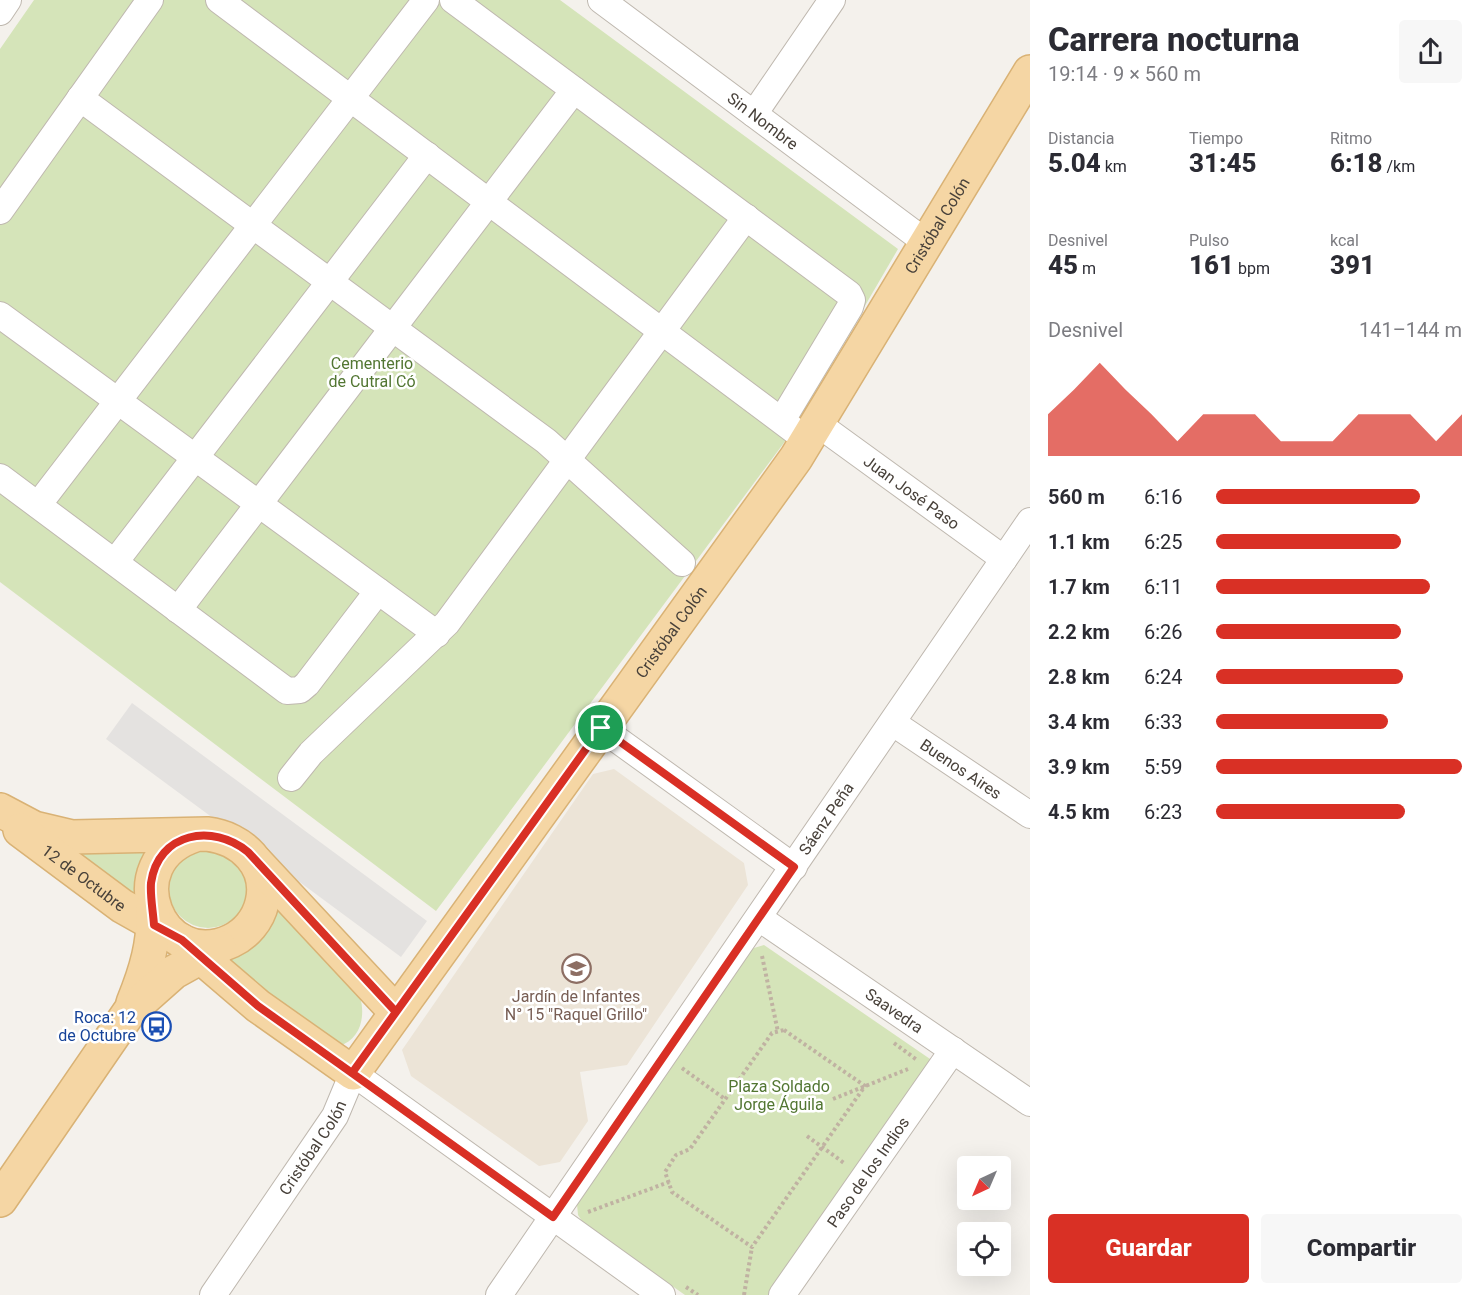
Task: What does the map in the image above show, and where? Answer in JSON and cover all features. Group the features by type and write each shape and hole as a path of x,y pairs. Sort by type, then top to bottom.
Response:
{"main road":[{"name":"Cristóbal Colón","path":"352,1073 813,432 1030,72"},
{"name":"12 de Octubre","path":"0,812 34,828 63,836 207,834 229,839 248,852 396,1012"},
{"name":"12 de Octubre","path":"0,812 53,857 122,906 181,934"},
{"name":"12 de Octubre","path":"195,835 174,845 159,861 151,883 181,934 258,1006 352,1073"},
{"path":"130,1011 150,958 181,934 245,932 262,904 263,881 255,861"},
{"path":"0,1200 130,1011 163,980 181,934"}],"street":[{"path":"0,12 8,0"},
{"path":"0,211 150,0"},
{"name":"Juan José Paso","path":"219,0 782,420 813,432 1004,559"},
{"path":"38,505 426,0"},
{"path":"453,0 846,291 852,300 782,420"},
{"name":"Sin Nombre","path":"601,0 927,243"},
{"path":"754,114 832,0"},
{"path":"178,610 574,90"},
{"path":"80,98 567,460 682,563"},
{"path":"115,562 427,155"},
{"path":"291,778 311,753 437,634 746,217"},
{"path":"0,315 437,634"},
{"path":"0,477 283,688 296,692 307,684 378,591"},
{"name":"Sáenz Peña","path":"499,1295 1030,521"},
{"name":"Buenos Aires","path":"893,723 1030,815"},
{"path":"601,728 794,867"},
{"name":"Saavedra","path":"759,918 1030,1103"},
{"name":"Paso de los Indios","path":"782,1295 952,1050"},
{"name":"12 de Octubre","path":"352,1073 553,1217 670,1288"},
{"name":"Cristóbal Colón","path":"213,1295 335,1116 352,1073"}],"path":[{"path":"761,954 778,1032"},
{"path":"755,959 761,954 768,954"},
{"path":"752,1247 672,1192 665,1172 676,1155 690,1149 772,1033 784,1030 865,1086"},
{"path":"833,1099 922,1063 884,1036"},
{"path":"674,1077 687,1057"},
{"path":"680,1067 725,1099"},
{"path":"744,1295 752,1247 865,1086"},
{"path":"807,1136 849,1167"},
{"path":"585,1212 669,1182"},
{"path":"586,1205 585,1212 589,1218"},
{"path":"670,1288 698,1295"}],"shaded area":[{"path":"132,703 427,921 401,957 106,739"},
{"name":"Jardín de Infantes N° 15 \"Raquel Grillo\"","path":"614,769 744,863 748,885 627,1065 580,1072 588,1121 560,1162 539,1166 411,1076 402,1050 593,774"}],"green space":[{"name":"Cementerio de Cutral Có","path":"34,0 560,0 898,249 802,414 793,419 786,440 436,911 0,582 0,49"},
{"path":"146,850 137,868 136,896 70,854"},
{"path":"200,850 216,850 230,856 241,867 247,881 247,897 241,911 230,922 216,928 200,928 186,922 175,911 169,897 169,881 175,867 186,856"},
{"path":"277,904 360,997 362,1020 360,1027 352,1039 346,1043 339,1046 217,960 255,940 268,926"},
{"name":"Plaza Soldado Jorge Águila","path":"764,945 933,1061 770,1295 685,1295 584,1224 578,1215 577,1204 747,955 754,948"}],"place":[{"name":"Jardín de Infantes N° 15 \"Raquel Grillo\"","path":"576,968"},
{"name":"Roca: 12 de Octubre","path":"157,1026"}],"route":[{"path":"601,728 352,1073 258,1006 182,940 154,925 151,883 159,861 166,852 184,839 195,835 207,834 229,839 248,852 396,1012 352,1073 553,1217 794,867 601,728"}]}
